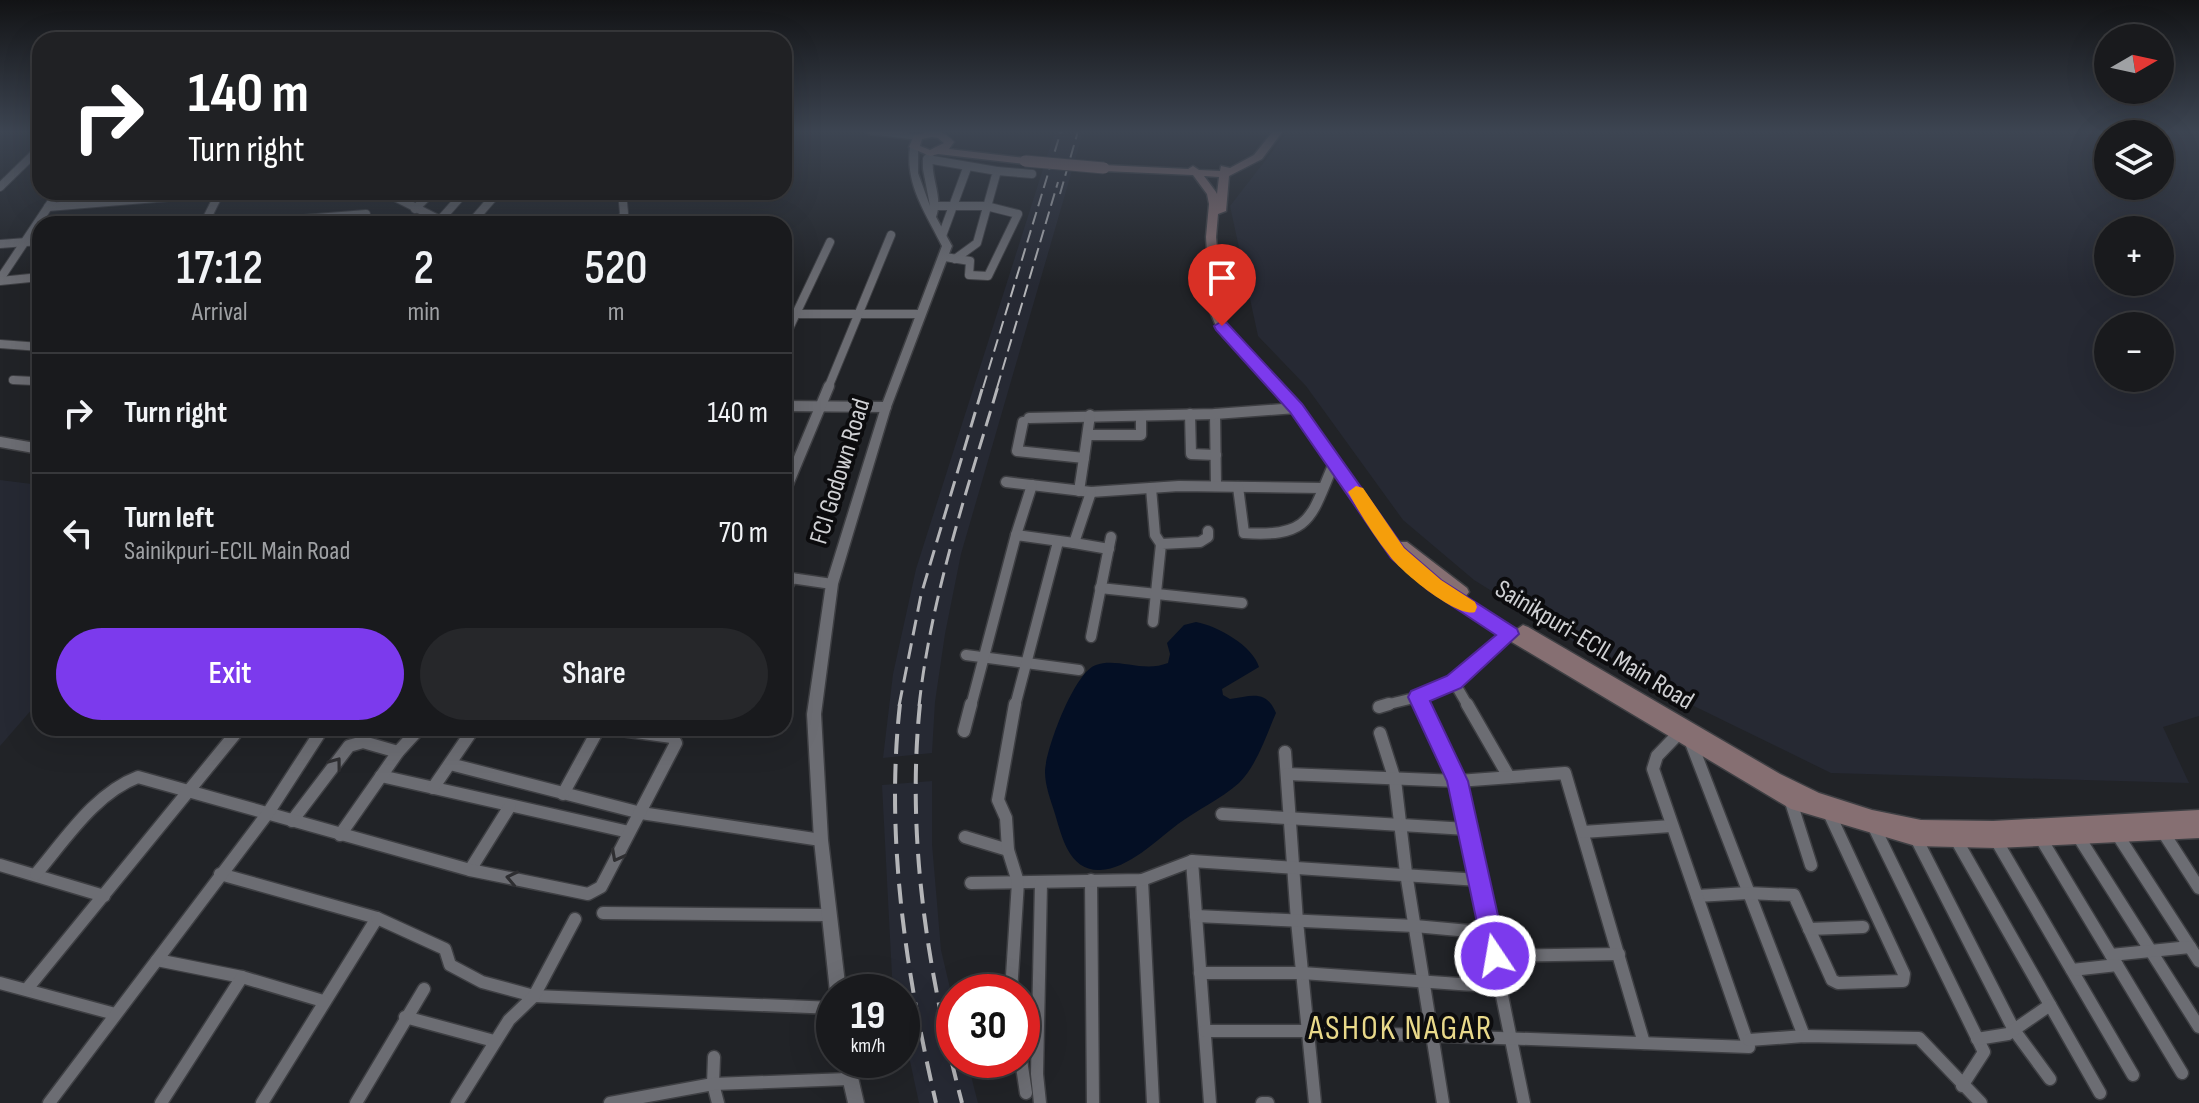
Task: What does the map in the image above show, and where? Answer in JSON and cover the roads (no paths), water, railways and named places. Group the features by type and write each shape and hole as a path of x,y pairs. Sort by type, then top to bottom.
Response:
{"main road":[{"name":"Sainikpuri-ECIL Main Road","path":"1204,182 1214,204 1211,237 1217,314 1222,326 1296,408 1397,553 1434,585 1510,634 1681,731 1774,779 1815,799 1872,818 1921,828 1993,829 2199,818"},
{"name":"Sainikpuri-ECIL Main Road","path":"1223,182 1220,238 1223,307 1229,322 1307,407 1393,536 1405,549 1458,589 1681,731 1692,745 1791,802 1875,829 1916,838 1996,840 2199,830"}],"street":[{"path":"917,182 924,205 934,211 955,204 986,206 1018,214 989,276 969,275 970,261 950,258"},
{"path":"929,182 934,211 950,258"},
{"path":"942,236 962,182"},
{"path":"950,258 977,243 993,182"},
{"path":"42,216 53,200"},
{"path":"48,207 132,200"},
{"path":"399,200 431,216"},
{"path":"415,209 424,200"},
{"path":"444,216 458,200"},
{"path":"477,216 491,200"},
{"path":"352,216 366,214"},
{"path":"0,280 32,231"},
{"path":"792,474 891,235"},
{"path":"0,244 32,242"},
{"path":"792,322 830,242"},
{"name":"FCI Godown Road","path":"836,974 821,840 814,714 832,584 886,407 921,314 950,258"},
{"path":"0,280 32,278"},
{"path":"792,314 921,314"},
{"path":"0,344 32,346"},
{"path":"13,380 32,381"},
{"path":"792,406 886,407"},
{"path":"1084,458 1017,451 1026,420 1296,408"},
{"path":"1190,414 1191,454 1216,455"},
{"path":"1215,414 1216,486"},
{"path":"1074,543 1085,491 1084,458 1090,415"},
{"path":"1088,435 1141,435 1141,416"},
{"path":"0,442 32,448"},
{"path":"1238,487 1244,533 1262,535 1290,531 1313,515 1335,461"},
{"path":"1006,482 1085,491 1216,486 1322,488"},
{"path":"964,731 1032,485"},
{"path":"1151,488 1155,535 1161,544 1153,622"},
{"path":"1161,544 1200,542 1208,537 1208,531"},
{"path":"1016,535 1058,542 1110,543 1091,637"},
{"path":"1012,974 1018,882 1008,850 1006,818 998,800 1015,704 1058,542"},
{"path":"792,579 832,584"},
{"path":"1100,588 1242,603"},
{"path":"1379,707 1418,697 1454,682 1510,634"},
{"path":"966,655 1079,670"},
{"path":"1454,682 1509,777"},
{"path":"1418,697 1458,781 1524,1103"},
{"path":"1205,1031 1308,1031 1749,1047 1653,769 1657,756 1681,731"},
{"path":"1380,733 1395,780 1406,873 1443,1103"},
{"path":"27,989 234,736"},
{"path":"49,1103 268,813 318,736"},
{"path":"340,835 413,736"},
{"path":"433,788 469,736"},
{"path":"563,794 595,736"},
{"path":"36,874 83,820 129,779 138,777 470,870 588,894 601,887 676,743 672,737 665,736"},
{"path":"292,821 349,746 363,742 398,752"},
{"path":"1692,745 1804,1036"},
{"path":"1285,752 1297,921 1315,1103"},
{"path":"450,764 641,813 821,840"},
{"path":"1287,774 1458,781 1565,773 1644,1043"},
{"path":"381,776 629,832"},
{"path":"1791,802 1811,865"},
{"path":"470,870 510,806"},
{"path":"1222,814 1467,829"},
{"path":"1697,896 1748,893 1794,895 1835,982 1905,979 1830,815"},
{"path":"1583,832 1671,826"},
{"path":"1875,829 1984,1052 1962,1086"},
{"path":"2163,832 2199,888"},
{"path":"2117,834 2199,961"},
{"path":"2078,836 2199,1027"},
{"path":"965,837 1008,850"},
{"path":"2040,837 2182,1073"},
{"path":"1916,838 2014,1030 2050,1079"},
{"path":"1996,840 2133,1075"},
{"path":"1957,841 2100,1093"},
{"path":"971,883 1142,880 1192,861 1479,880"},
{"path":"1192,861 1210,1103"},
{"path":"0,865 104,896"},
{"path":"220,874 377,918 445,949 450,965 482,982 534,996 816,1007"},
{"path":"1091,880 1093,1103"},
{"path":"1142,880 1153,1103"},
{"path":"1040,1103 1037,1074 1041,883"},
{"path":"603,913 828,915"},
{"path":"1196,916 1415,926 1491,933"},
{"path":"262,1103 377,918"},
{"path":"457,1103 509,1020 534,996 575,919"},
{"path":"1809,929 1863,927"},
{"path":"2072,970 2151,951 2190,947"},
{"path":"1495,956 1619,954"},
{"path":"157,960 242,977 323,1001"},
{"path":"1200,973 1302,973 1423,979 1502,987"},
{"path":"161,1103 242,977"},
{"path":"0,983 115,1014"},
{"path":"356,1103 424,989"},
{"path":"1977,1039 2008,1034 2050,1005"},
{"path":"405,1017 494,1041"},
{"path":"1749,1040 1804,1036 1919,1038 1981,1103"},
{"path":"714,1057 713,1084 718,1103"},
{"path":"1024,1078 1026,1093"},
{"path":"610,1103 713,1084 849,1079 856,1103"},
{"path":"1262,1103 1268,1103"}],"water":[{"path":"1196,622 1234,638 1255,659 1259,667 1222,689 1223,695 1230,699 1257,696 1268,700 1276,713 1265,741 1251,768 1232,789 1121,865 1089,869 1068,851 1046,783 1046,762 1062,713 1087,671 1104,663 1159,666 1168,663 1170,654 1167,643 1184,625"}],"railway":[{"path":"983,388 1045,182"},
{"path":"997,388 1058,182"},
{"path":"1060,194 1063,182"},
{"path":"899,706 921,595 983,386"},
{"path":"919,706 941,584 998,386"},
{"path":"900,704 895,805 901,905 907,955 936,1103"},
{"path":"920,704 916,805 923,905 939,1005 962,1103"}],"district":[{"name":"ASHOK NAGAR","path":"1401,1027"}]}
